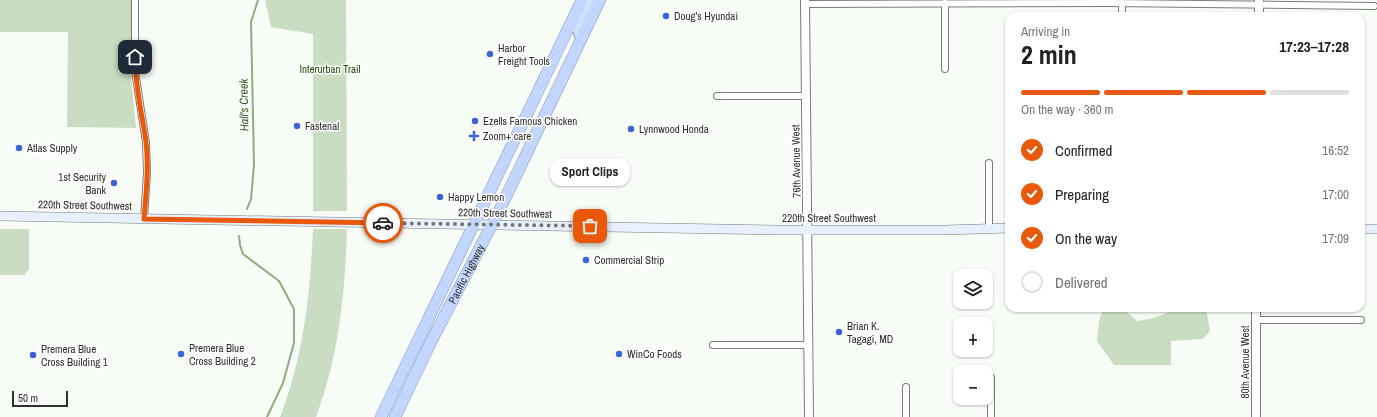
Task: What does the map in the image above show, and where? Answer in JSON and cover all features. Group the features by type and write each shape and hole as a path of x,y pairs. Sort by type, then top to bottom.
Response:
{"highway":[{"name":"Pacific Highway","path":"381,417 582,0"},
{"name":"Pacific Highway","path":"395,417 600,0"}],"main road":[{"path":"581,38 578,30 591,0"},
{"name":"220th Street Southwest","path":"0,216 808,230 952,230 1005,228"},
{"path":"1365,228 1377,228"}],"street":[{"path":"135,0 135,71 146,143 147,173 144,219"},
{"path":"805,2 1349,3 1374,6"},
{"name":"76th Avenue West","path":"805,2 809,417"},
{"path":"945,3 945,69"},
{"path":"1122,3 1122,12"},
{"path":"717,96 806,96"},
{"path":"989,163 989,228"},
{"name":"80th Avenue West","path":"1256,312 1256,417"},
{"path":"1256,320 1362,320"},
{"path":"713,345 809,345"},
{"path":"906,387 906,417"},
{"path":"991,405 991,417"}],"green space":[{"path":"0,0 132,0 131,76 136,128 67,127 68,32 0,32"},
{"name":"Interurban Trail","path":"265,0 346,0 347,211 313,211 313,34 271,27"},
{"path":"0,229 29,229 29,270 25,275 0,275"},
{"path":"313,229 347,229 345,277 335,348 324,394 316,417 280,417 295,371 300,348 308,301"},
{"path":"1102,312 1127,312 1137,321 1153,318 1167,312 1207,312 1210,331 1203,339 1171,341 1171,365 1114,365 1097,341 1099,321"}],"waterway":[{"name":"Hall's Creek","path":"247,209 251,199 254,165 251,22 258,0"},
{"name":"Hall's Creek","path":"239,236 243,254 279,281 294,309 294,343 283,383 267,417"}],"way so far":[{"path":"383,223 590,226"}],"place":[{"name":"Doug's Hyundai","path":"666,16"},
{"name":"Harbor Freight Tools","path":"490,54"},
{"name":"Ezells Famous Chicken","path":"475,121"},
{"name":"Fastenal","path":"297,126"},
{"name":"Lynnwood Honda","path":"631,129"},
{"name":"Zoom+ care","path":"474,136"},
{"name":"Atlas Supply","path":"19,148"},
{"name":"1st Security Bank","path":"114,183"},
{"name":"Happy Lemon","path":"440,197"},
{"name":"Sport Clips","path":"590,226"},
{"name":"Commercial Strip","path":"586,260"},
{"name":"Brian K. Tagagi, MD","path":"839,332"},
{"name":"Premera Blue Cross Building 2","path":"181,354"},
{"name":"WinCo Foods","path":"619,354"},
{"name":"Premera Blue Cross Building 1","path":"33,355"}],"route":[{"path":"135,57 135,71 146,143 147,173 144,219 383,223"}]}
